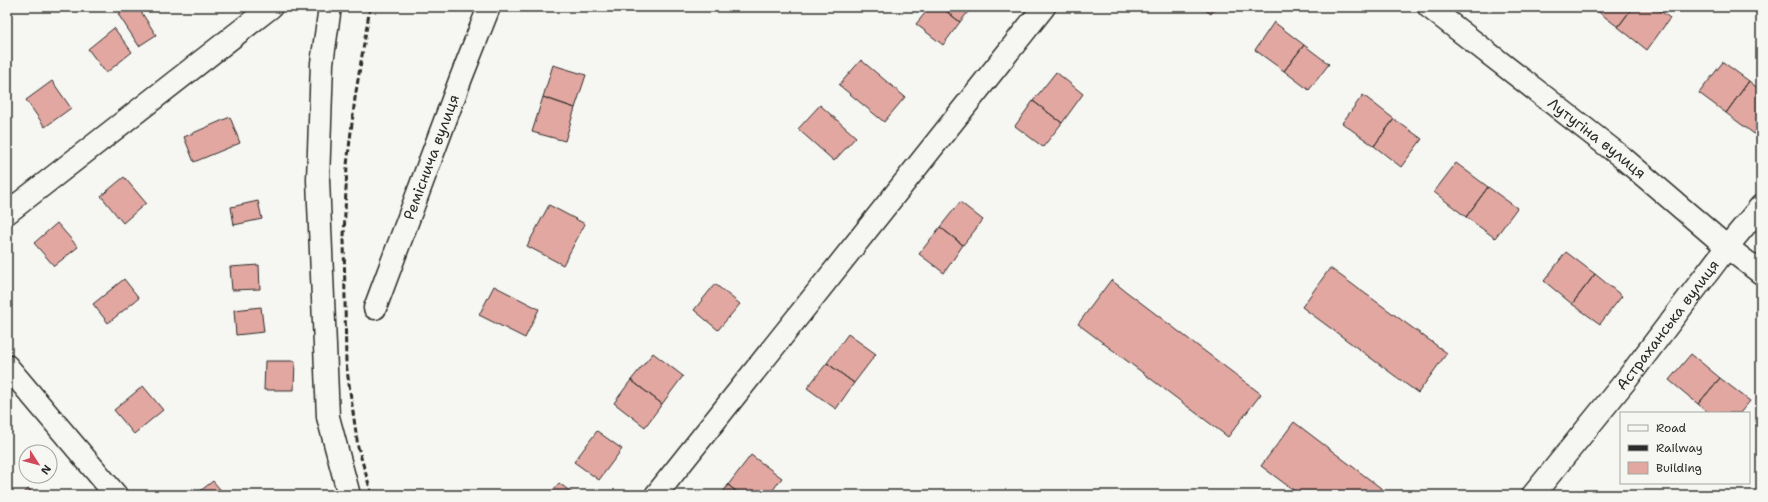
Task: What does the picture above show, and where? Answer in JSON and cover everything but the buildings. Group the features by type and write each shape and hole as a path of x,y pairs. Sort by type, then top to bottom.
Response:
{"street":[{"path":"7,213 270,7"},
{"path":"330,7 322,63 318,187 328,417 349,495"},
{"name":"Реміснича вулиця","path":"375,308 489,7"},
{"path":"656,495 1044,7"},
{"name":"Лутугіна вулиця","path":"1429,7 1624,158 1727,247 1761,273"},
{"name":"Астраханська вулиця","path":"1533,495 1627,379 1727,247 1761,206"},
{"path":"7,366 116,495"}],"railway":[{"path":"370,7 355,98 347,165 344,237 346,363 358,447 372,495"}]}
